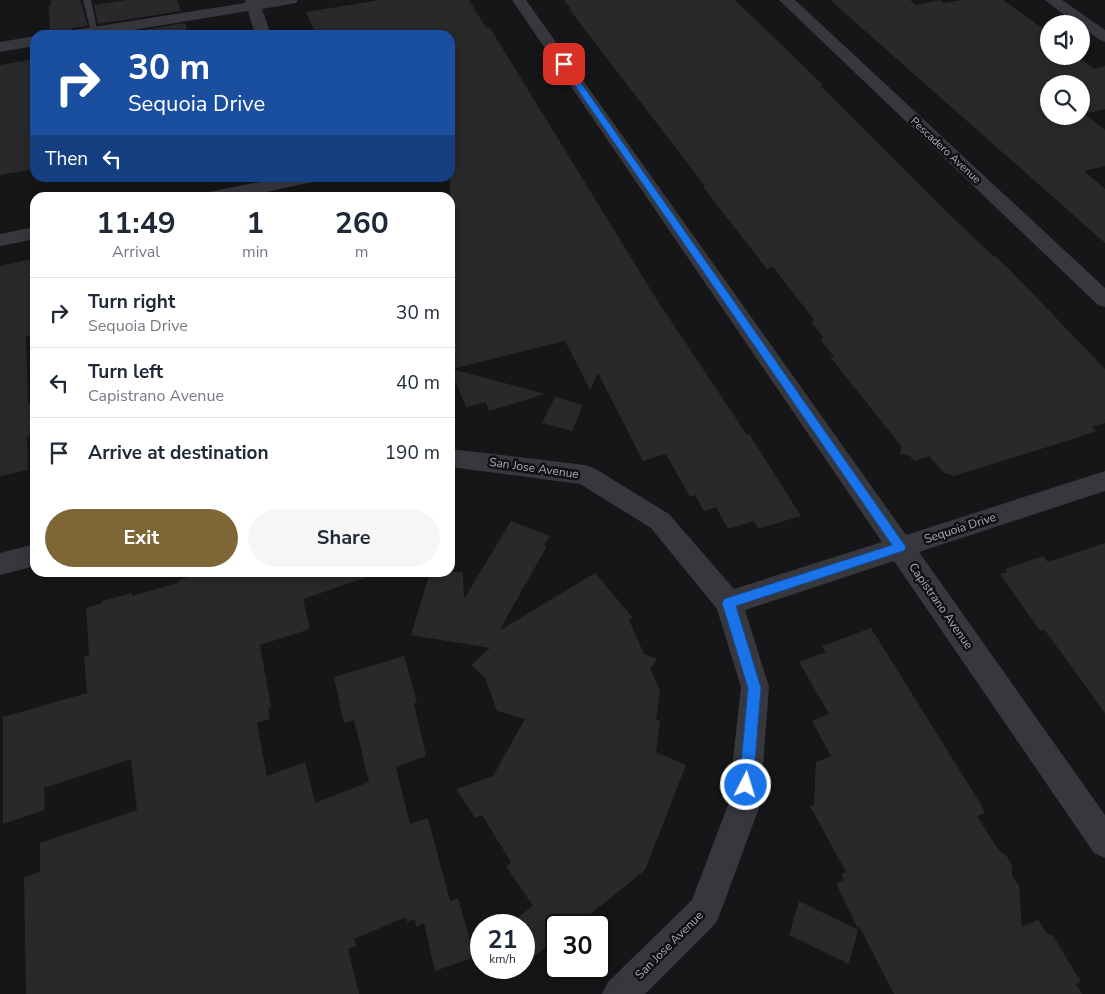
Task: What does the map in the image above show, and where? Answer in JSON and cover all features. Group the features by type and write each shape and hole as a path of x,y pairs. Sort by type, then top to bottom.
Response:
{"street":[{"path":"106,30 252,3 291,0"},
{"name":"Capistrano Avenue","path":"519,0 1105,842"},
{"name":"Pescadero Avenue","path":"786,0 1105,300"},
{"path":"1052,0 1105,37"},
{"path":"252,3 261,30"},
{"path":"0,47 30,42"},
{"path":"246,192 309,182"},
{"path":"0,240 30,234"},
{"name":"San Jose Avenue","path":"455,459 585,476 660,521 729,603 755,688 744,805 704,911 620,994"},
{"name":"Sequoia Drive","path":"729,603 1105,480"},
{"path":"0,564 30,556"}],"lane":[{"path":"87,0 94,30"}],"building":[{"path":"51,0 80,0 88,26 70,30 50,30 49,6 51,6"},
{"path":"127,0 177,0 181,11 98,24 94,5"},
{"path":"380,0 469,0 486,28 490,28 657,300 747,435 749,434 801,516 758,529 754,521 728,529 716,507 704,511 695,495 690,497 666,454 643,461 598,373 590,390 565,341 455,368 455,192 450,192 450,182 455,182 455,30 314,30 306,12"},
{"path":"564,0 735,0 823,85 820,85 948,213 1009,269 1105,369 1105,423 1092,427 1096,431 954,476 944,473 929,456 914,461 910,456 899,454 902,447 831,358 835,358 821,340 823,337 811,322 815,321 773,267 767,269 703,187 705,186"},
{"path":"830,0 910,0 916,5 940,0 944,3 962,0 1003,0 1040,27 1040,65 1089,65 1094,69 1105,66 1105,109 1090,113 1090,75 1040,75 1040,125 1090,125 1090,118 1105,130 1105,166 1084,171 1105,189 1105,243"},
{"path":"185,23 187,30 144,30"},
{"path":"30,60 30,170 0,175 0,65"},
{"path":"30,259 30,335 26,336 28,404 30,404 30,436 27,437 28,470 0,476 0,266"},
{"path":"455,370 545,394 489,411 486,402 466,407 455,381"},
{"path":"555,397 583,405 572,431 542,423"},
{"path":"511,521 550,536 544,545 547,546 499,631 595,573 633,618 629,620 644,654 657,659 650,669 660,690 656,720 660,720 656,752 686,765 645,870 591,914 545,914 545,948 535,956 535,914 522,914 533,906 506,866 511,862 482,815 475,818 456,789 493,776 525,719 497,711 485,678 471,665 490,648 411,635 428,577 455,577 455,572 463,572 464,599"},
{"path":"1105,543 1105,713 1044,629 1040,631 1000,574 1007,572 1005,569 1043,556 1048,562"},
{"path":"190,577 368,577 303,599 310,629 260,645 271,707 268,708 270,719 257,723 267,776 305,762 315,803 369,782 354,720 344,723 334,677 404,656 417,702 414,704 426,756 396,767 410,824 428,818 450,901 458,898 470,940 470,959 435,971 424,923 416,927 415,919 407,922 406,917 354,939 356,946 348,949 359,994 26,994 24,877 40,872 40,843 137,810 131,759 44,788 45,810 3,824 3,717 87,693 84,657 89,655 86,608 102,603 102,601 132,593 132,596 177,583 181,579"},
{"path":"871,628 980,803 985,813 977,816 999,851 1006,855 1012,865 1012,876 1019,886 1022,927 1038,920 1048,935 1052,934 1081,982 1076,984 1082,994 894,994 859,926 858,929 836,883 844,880 841,874 846,872 810,806 814,805 816,762 831,756 812,721 829,714 799,662 826,652 822,646"},
{"path":"799,901 858,930 849,964 789,935"}],"route":[{"path":"564,64 900,547 729,603 755,688 746,785"}]}
